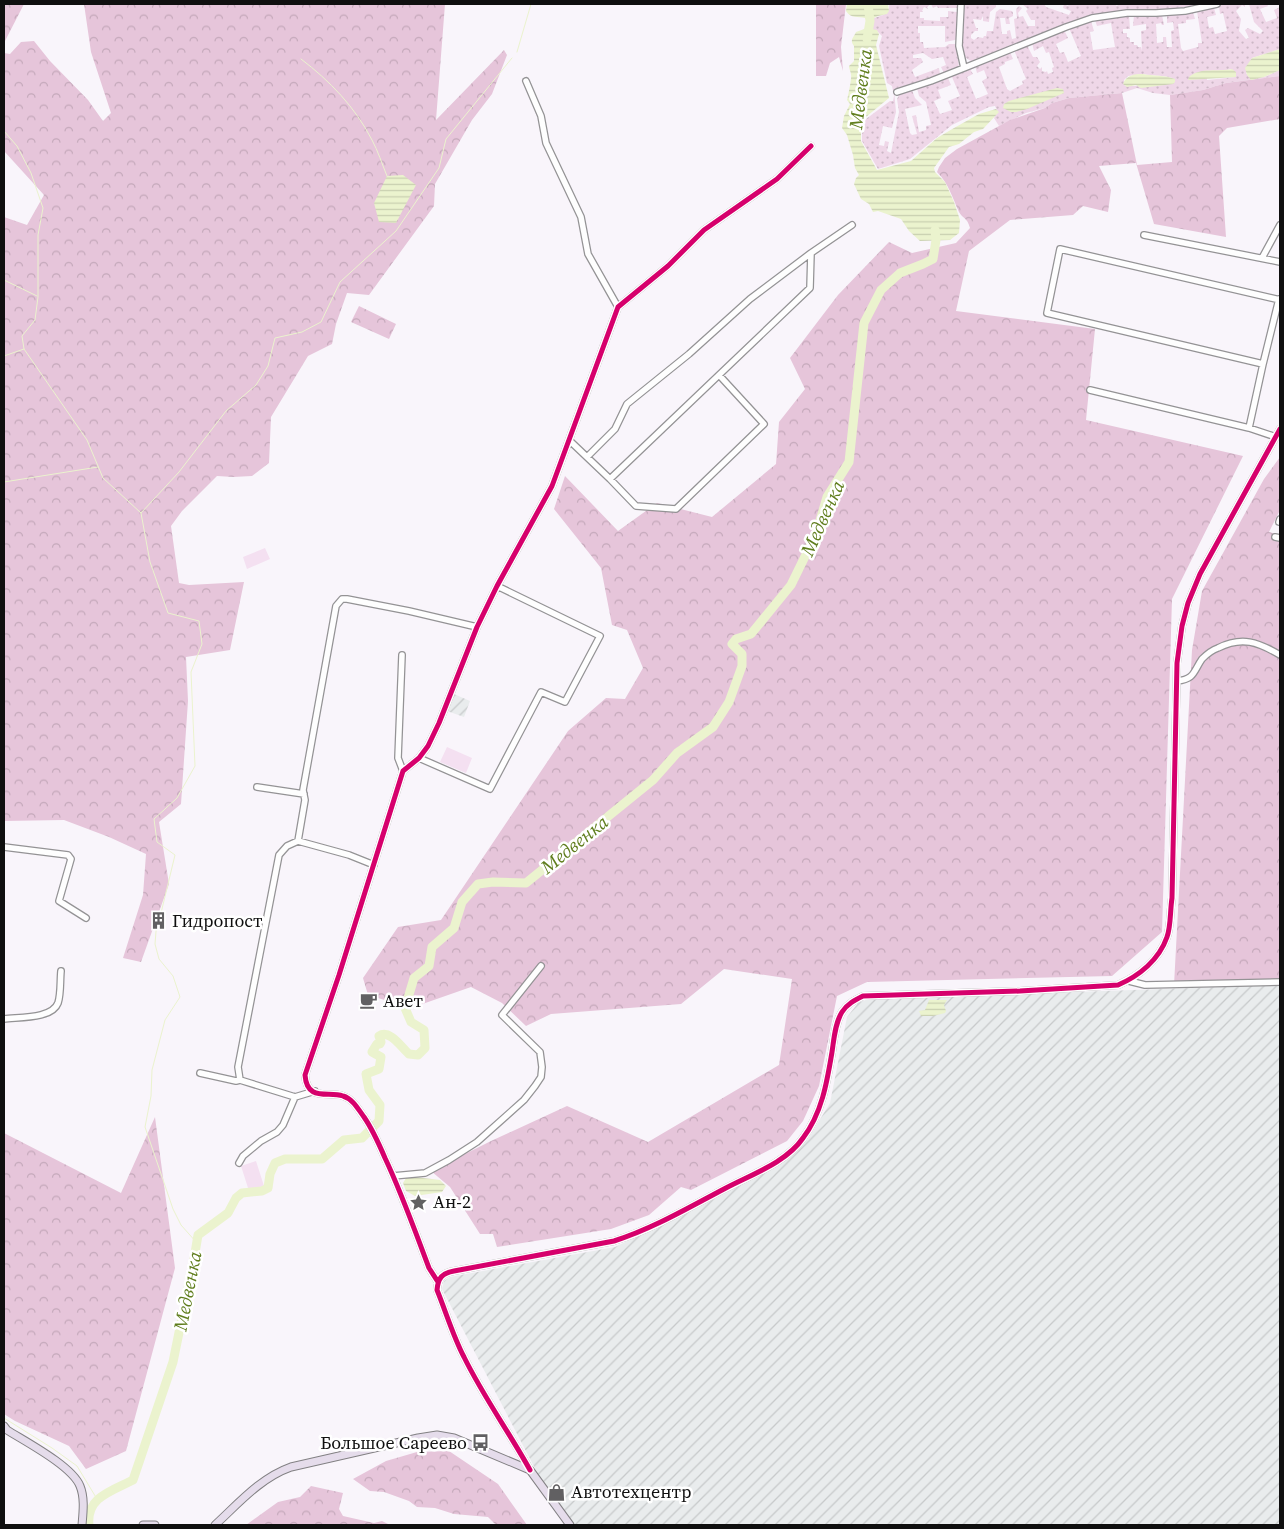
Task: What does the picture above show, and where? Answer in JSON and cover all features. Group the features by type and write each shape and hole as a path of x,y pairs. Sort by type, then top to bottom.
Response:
{"main road":[{"path":"4,1426 75,1477 82,1492 82,1525"},
{"path":"215,1525 257,1486 281,1471 291,1467 437,1435 454,1438 530,1470 570,1525"},
{"path":"143,1525 155,1525"}],"street":[{"path":"961,4 958,42 964,68"},
{"path":"897,92 931,81 1092,18 1116,14 1185,11 1218,4"},
{"path":"526,82 541,116 546,143 581,217 588,254 618,307"},
{"path":"438,1282 429,1268 393,1176 368,1122 352,1101 342,1095 322,1095 306,1084 305,1075 325,1020 403,771 420,758 434,735 477,627 552,486 618,307 668,266 704,230 777,179 811,146"},
{"path":"587,457 615,429 626,404 689,354 750,299 852,225"},
{"path":"1262,258 1280,225"},
{"path":"1144,235 1280,262"},
{"path":"1249,428 1262,364 1280,300 1060,249 1047,313 1262,364"},
{"path":"610,479 810,288 811,253"},
{"path":"569,440 636,506 676,509 764,424 719,375"},
{"path":"1090,390 1249,428 1276,437"},
{"path":"530,1470 465,1359 455,1338 438,1290 438,1282 441,1276 454,1271 614,1241 626,1237 687,1208 795,1149 805,1136 819,1109 827,1083 836,1028 842,1012 849,1004 863,996 1106,987 1129,981 1160,952 1167,936 1172,898 1177,681 1179,642 1182,626 1188,603 1200,574 1280,429"},
{"path":"420,758 490,789 540,692 565,702 600,636 498,586"},
{"path":"298,841 305,800 304,794 336,606 342,599 409,611 477,627"},
{"path":"1177,681 1186,680 1194,672 1202,658 1230,642 1246,641 1265,646 1280,655"},
{"path":"402,655 398,758 403,771"},
{"path":"257,787 304,794"},
{"path":"240,1080 238,1067 279,855 287,846 298,841 349,855 374,865"},
{"path":"4,847 68,855 71,859 59,901 86,918"},
{"path":"393,1176 425,1173 449,1160 477,1142 524,1100 535,1086 541,1077 540,1052 502,1015 541,966"},
{"path":"4,1018 45,1014 53,1011 59,1000 61,971"},
{"path":"1129,981 1144,985 1280,982"},
{"path":"200,1073 236,1081 240,1080 295,1097 315,1091"},
{"path":"239,1163 243,1156 284,1125 295,1097"}],"shaded area":[{"path":"889,4 931,4 927,7 928,9 924,7 923,12 920,12 920,18 940,21 940,17 948,17 948,11 957,12 957,37 955,40 945,42 945,26 918,26 918,33 920,33 920,42 923,42 924,48 945,47 949,44 956,44 959,67 944,73 941,67 946,65 943,57 932,59 923,53 913,55 913,58 921,58 923,62 912,70 915,77 939,68 940,74 894,90 896,112 892,128 883,126 879,145 884,146 885,141 889,142 887,151 891,153 899,112 897,99 900,93 912,90 915,98 922,105 905,109 910,133 912,135 917,134 912,116 916,115 919,132 926,130 926,126 931,125 926,102 919,96 917,88 948,78 951,85 938,90 941,98 934,101 940,114 952,110 948,101 960,96 952,75 970,69 973,74 967,77 976,99 988,94 982,81 987,78 984,70 977,73 975,66 1010,52 1013,59 999,67 1007,89 1010,91 1023,84 1022,81 1026,79 1014,50 1027,45 1033,57 1037,57 1040,62 1037,66 1040,69 1042,67 1042,71 1047,71 1048,74 1053,72 1052,68 1054,67 1049,52 1046,53 1043,46 1034,51 1032,43 1064,30 1068,38 1056,44 1060,53 1064,52 1068,62 1081,56 1069,28 1091,21 1094,31 1090,32 1093,50 1115,47 1111,23 1097,26 1095,20 1129,15 1130,29 1123,29 1123,33 1127,33 1130,42 1134,42 1134,45 1141,47 1142,51 1141,31 1146,30 1146,24 1133,26 1134,15 1162,15 1164,25 1161,23 1156,24 1157,43 1163,42 1163,37 1166,37 1167,47 1172,47 1171,31 1174,30 1173,22 1167,23 1167,15 1193,12 1195,19 1186,20 1186,23 1178,24 1183,51 1198,47 1198,43 1202,43 1197,11 1214,8 1216,15 1207,17 1209,28 1213,27 1215,34 1227,31 1223,13 1220,14 1219,6 1224,4 1245,4 1245,7 1242,5 1236,11 1241,19 1239,31 1246,39 1249,38 1245,30 1248,28 1260,34 1263,31 1254,22 1249,4 1267,4 1268,6 1260,9 1266,22 1277,18 1274,10 1280,7 1280,49 1252,58 1246,73 1251,79 1264,77 1280,70 1280,76 1226,83 1203,90 1170,95 1153,93 1137,88 1122,93 1069,98 1052,103 1045,108 1026,113 999,126 994,118 998,112 995,106 989,107 952,125 910,159 878,169 862,141 862,122 890,101 893,101 892,86 887,83 879,46 882,36 877,31 871,29 872,19 887,13","holes":["1231,69 1236,77 1207,80 1206,71 1220,72","1143,74 1168,77 1175,79 1125,86 1124,80 1128,76"]},
{"path":"931,4 959,4 959,8 938,8 937,6 933,8"},
{"path":"964,4 996,4 996,7 990,12 989,22 983,21 983,16 981,20 973,19 976,28 978,28 978,31 971,35 971,38 974,40 978,37 983,38 986,36 987,31 993,31 996,12 1000,9 1012,11 1013,13 1013,16 1009,18 1010,24 1006,24 1005,18 1000,18 1002,34 1007,34 1007,31 1010,30 1012,39 1016,38 1014,19 1017,18 1016,9 1019,6 1022,8 1018,13 1019,17 1023,16 1028,26 1035,26 1035,20 1031,20 1026,11 1028,9 1022,4 1044,4 1046,7 1069,15 1071,11 1063,8 1064,4 1068,6 1069,4 1114,4 1117,6 1119,4 1206,4 1169,9 1126,10 1092,15 971,61 964,57 961,46"},
{"path":"265,548 270,559 247,569 243,557"},
{"path":"454,694 470,701 464,717 447,711"},
{"path":"447,747 472,758 466,773 440,762"},
{"path":"1280,985 1280,1525 574,1525 542,1482 442,1289 444,1281 450,1277 615,1247 716,1198 792,1155 808,1139 830,1103 847,1017 858,1003 868,999"},
{"path":"256,1161 264,1186 249,1191 241,1166"}],"green space":[{"path":"4,4 24,4 4,43"},
{"path":"84,4 445,4 436,120 504,50 507,55 492,94 472,120 435,184 434,206 369,295 347,293 336,324 332,344 308,356 271,417 269,463 252,476 217,476 182,511 171,526 179,583 189,585 244,582 230,650 186,657 188,701 181,804 159,822 169,884 141,962 123,958 143,895 146,854 109,837 64,820 4,821 4,217 27,225 44,195 4,151 4,53 10,54 21,42 34,41 50,61 88,100 103,121 111,113 91,52"},
{"path":"816,4 846,4 841,47 843,71 839,57 830,63 826,76 816,76"},
{"path":"1280,76 1280,119 1227,128 1219,136 1226,237 1154,224 1136,163 1099,166 1111,190 1108,212 1083,206 1073,215 1010,220 969,251 956,311 1095,329 1086,420 1243,456 1172,599 1162,932 1112,976 867,982 837,996 819,1086 803,1121 787,1141 691,1190 681,1187 649,1215 611,1229 497,1247 493,1234 480,1234 450,1187 431,1171 567,1106 648,1142 779,1065 792,979 724,969 681,1004 551,1014 526,1026 502,1003 471,987 411,1008 368,995 363,978 398,927 441,920 568,731 606,698 625,699 643,668 627,630 612,625 601,568 554,509 565,476 618,531 657,503 712,517 776,464 779,422 805,389 790,358 838,295 889,242 912,253 956,243 970,228 968,222 959,212 947,186 937,172 945,158 957,149 1010,120 1045,108 1052,103 1069,98 1122,93 1137,165 1172,162 1170,95 1203,90 1226,83"},
{"path":"359,306 396,324 389,339 351,322"},
{"path":"1280,457 1280,510 1269,532 1280,535 1280,982 1174,985 1192,650 1202,591 1264,479"},
{"path":"155,1117 175,1268 126,1451 86,1469 69,1446 4,1414 4,1133 121,1193"},
{"path":"449,1451 498,1484 527,1525 496,1525 488,1517 454,1514 435,1508 417,1507 409,1501 384,1492 370,1491 353,1479 386,1461 417,1452"},
{"path":"311,1486 343,1493 339,1509 343,1516 374,1523 382,1521 390,1525 246,1525 278,1502 300,1497"}],"water":[{"path":"847,4 888,4 889,11 887,14 872,19 872,22 867,21 865,18 850,15 846,11"},
{"path":"867,28 877,30 879,34 876,45 889,98 861,121 861,141 877,170 911,161 937,138 979,114 996,109 999,112 983,129 974,132 959,144 949,147 934,168 935,172 945,182 960,220 959,233 950,240 920,241 909,231 901,219 878,211 873,212 869,204 861,199 854,184 859,175 855,168 847,135 842,128 844,116 850,104 847,100 851,77 849,66 854,61 852,40 856,32"},
{"path":"1280,49 1280,70 1251,80 1245,68 1252,58"},
{"path":"1232,69 1236,72 1236,77 1188,80 1189,77 1198,72"},
{"path":"1143,74 1175,79 1175,82 1173,84 1141,88 1136,85 1127,87 1123,84 1131,76"},
{"path":"1057,88 1063,89 1064,93 1027,109 1011,112 1003,108 1004,104 1009,101"},
{"path":"403,175 416,185 396,223 379,222 374,203 387,176"},
{"path":"929,1000 947,1000 944,1005 945,1013 921,1016 919,1011 925,1010"},
{"path":"415,1177 440,1180 446,1186 442,1192 415,1196 406,1191 403,1183 406,1178"}],"waterway":[{"path":"517,52 531,4"},
{"name":"Медвенка","path":"867,39 870,21 868,4"},
{"path":"141,513 179,472 226,411 256,385 268,366 275,338 302,332 321,322 340,282 396,231 439,168 446,139 512,58"},
{"path":"301,59 322,76 350,106 374,144 387,176"},
{"path":"4,131 17,146 31,173 43,208 38,235 38,297 35,320 22,336 24,349 87,440 103,478 141,513 150,562 168,613 199,621 202,644 191,672 195,766 177,798 154,819 157,842 175,855 161,913 157,919 155,944 159,959 173,976 180,997 165,1020 152,1070 151,1096 145,1127 173,1209 181,1225 197,1243"},
{"name":"Медвенка","path":"89,1525 89,1515 96,1501 133,1480 173,1362 198,1235 228,1213 236,1198 242,1193 262,1191 268,1188 270,1174 275,1163 285,1159 322,1159 344,1140 362,1138 379,1121 380,1105 369,1090 366,1074 379,1069 381,1057 372,1052 377,1044 380,1044 379,1036 383,1034 399,1043 409,1054 418,1055 425,1048 424,1030 411,1022 405,1008 414,978 429,966 432,947 454,928 462,902 478,884 493,882 526,883 653,780 677,753 713,727 729,702 742,666 742,654 732,644 736,639 751,634 791,585 816,534 827,497 849,462 864,323 881,290 900,273 933,259 936,240 935,230"},
{"path":"4,280 37,296"},
{"path":"4,356 24,349"},
{"path":"4,482 98,467"},
{"path":"4,1418 77,1466 97,1499"}],"cycle path":[{"path":"438,1282 429,1268 397,1185 367,1122 347,1097 319,1094 310,1089 305,1075 339,975 403,771 419,758 428,746 477,627 497,586 552,486 618,307 668,266 704,230 777,179 811,146"},
{"path":"530,1470 479,1386 456,1341 437,1290 438,1282 446,1273 614,1241 670,1218 767,1168 787,1155 803,1138 819,1108 826,1086 835,1031 842,1012 846,1007 863,996 1020,991 1118,985 1141,972 1154,960 1163,945 1170,923 1177,663 1182,626 1188,603 1200,574 1280,429"}],"place":[{"name":"Гидропост","path":"158,921"},
{"name":"Авет","path":"369,1001"},
{"name":"Ан-2","path":"419,1202"},
{"name":"Большое Сареево","path":"481,1443"},
{"name":"Автотехцентр","path":"557,1492"}]}
